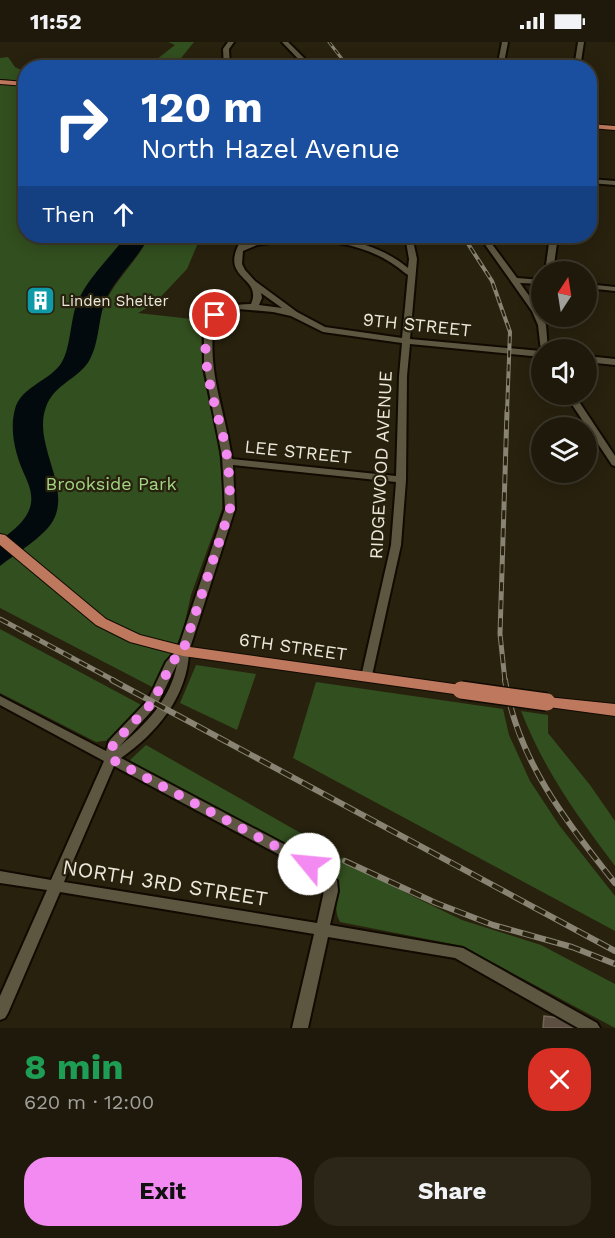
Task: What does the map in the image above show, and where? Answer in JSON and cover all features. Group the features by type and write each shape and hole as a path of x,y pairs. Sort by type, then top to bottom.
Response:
{"main road":[{"path":"0,82 18,83"},
{"path":"597,127 615,128"},
{"name":"6TH STREET","path":"0,538 77,604 116,631 135,639 183,651 615,710"}],"street":[{"path":"227,60 226,50 231,42"},
{"path":"285,42 303,60"},
{"path":"502,60 505,42"},
{"path":"578,60 581,42"},
{"path":"597,182 615,183"},
{"path":"240,250 248,243"},
{"path":"240,250 256,243"},
{"path":"347,243 386,256 411,274"},
{"name":"RIDGEWOOD AVENUE","path":"367,677 396,545 401,480 406,341 413,253 411,243"},
{"path":"488,243 536,311 542,325 543,339"},
{"path":"551,261 553,243"},
{"name":"9TH STREET","path":"240,250 236,258 238,267 254,283 294,314 323,329 406,341 531,353"},
{"path":"386,256 413,253"},
{"path":"514,280 531,281"},
{"path":"254,283 260,300 254,307"},
{"path":"597,287 615,289"},
{"name":"9TH STREET","path":"183,651 230,509 227,461 207,369 210,321 221,311 254,307 294,314"},
{"path":"597,360 615,362"},
{"path":"576,405 615,463"},
{"name":"LEE STREET","path":"227,461 401,480"},
{"path":"111,759 125,750 168,702 184,667 183,651"},
{"path":"0,1013 111,759 113,744 153,702 172,662 183,651"},
{"path":"0,700 322,871 330,881 331,891 300,1028"},
{"name":"NORTH 3RD STREET","path":"0,877 458,952 592,1028"}],"green space":[{"path":"168,42 194,42 180,60 156,60 175,45"},
{"path":"8,57 18,68 18,80 0,79 0,58"},
{"name":"Brookside Park","path":"0,83 18,84 18,243 132,243 113,270 102,309 145,243 198,243 187,269 154,304 138,313 201,320 202,369 218,442 223,490 222,509 191,595 182,635 167,662 156,689 0,608"},
{"path":"0,629 145,707 111,740 96,742 0,693"},
{"path":"196,665 256,674 237,730 180,703"},
{"path":"316,682 503,709 509,735 530,781 559,825 615,896 615,931 293,758"},
{"path":"521,711 548,715 548,733 590,785 615,821 615,866 551,773"},
{"path":"146,745 327,848 325,853 313,860 135,767 130,760"},
{"path":"344,857 408,894 462,920 541,945 615,984 615,1028 462,946 340,922 336,910 336,884 330,871 339,859"}],"shaded area":[{"path":"120,243 145,243 108,295 89,361 79,373 54,393 46,407 43,422 44,438 57,486 56,515 42,534 0,566 0,541 24,520 31,502 28,483 14,444 15,409 23,395 55,371 64,359 77,303 93,276"}],"building":[{"path":"544,1016 560,1018 577,1028 543,1028"}],"railway":[{"path":"329,42 343,60"},
{"path":"468,243 492,281 510,332 507,412"},
{"path":"505,681 500,634 507,411"},
{"path":"0,619 115,681"},
{"path":"112,680 615,951"},
{"path":"505,680 511,709 532,763 562,813 615,883"},
{"path":"345,861 436,903 493,925 572,947 615,964"}],"place":[{"name":"Linden Shelter","path":"40,301"}],"route":[{"path":"215,315 208,329 206,356 208,382 224,441 230,509 183,651 172,662 153,702 113,744 111,759 309,864"}]}
